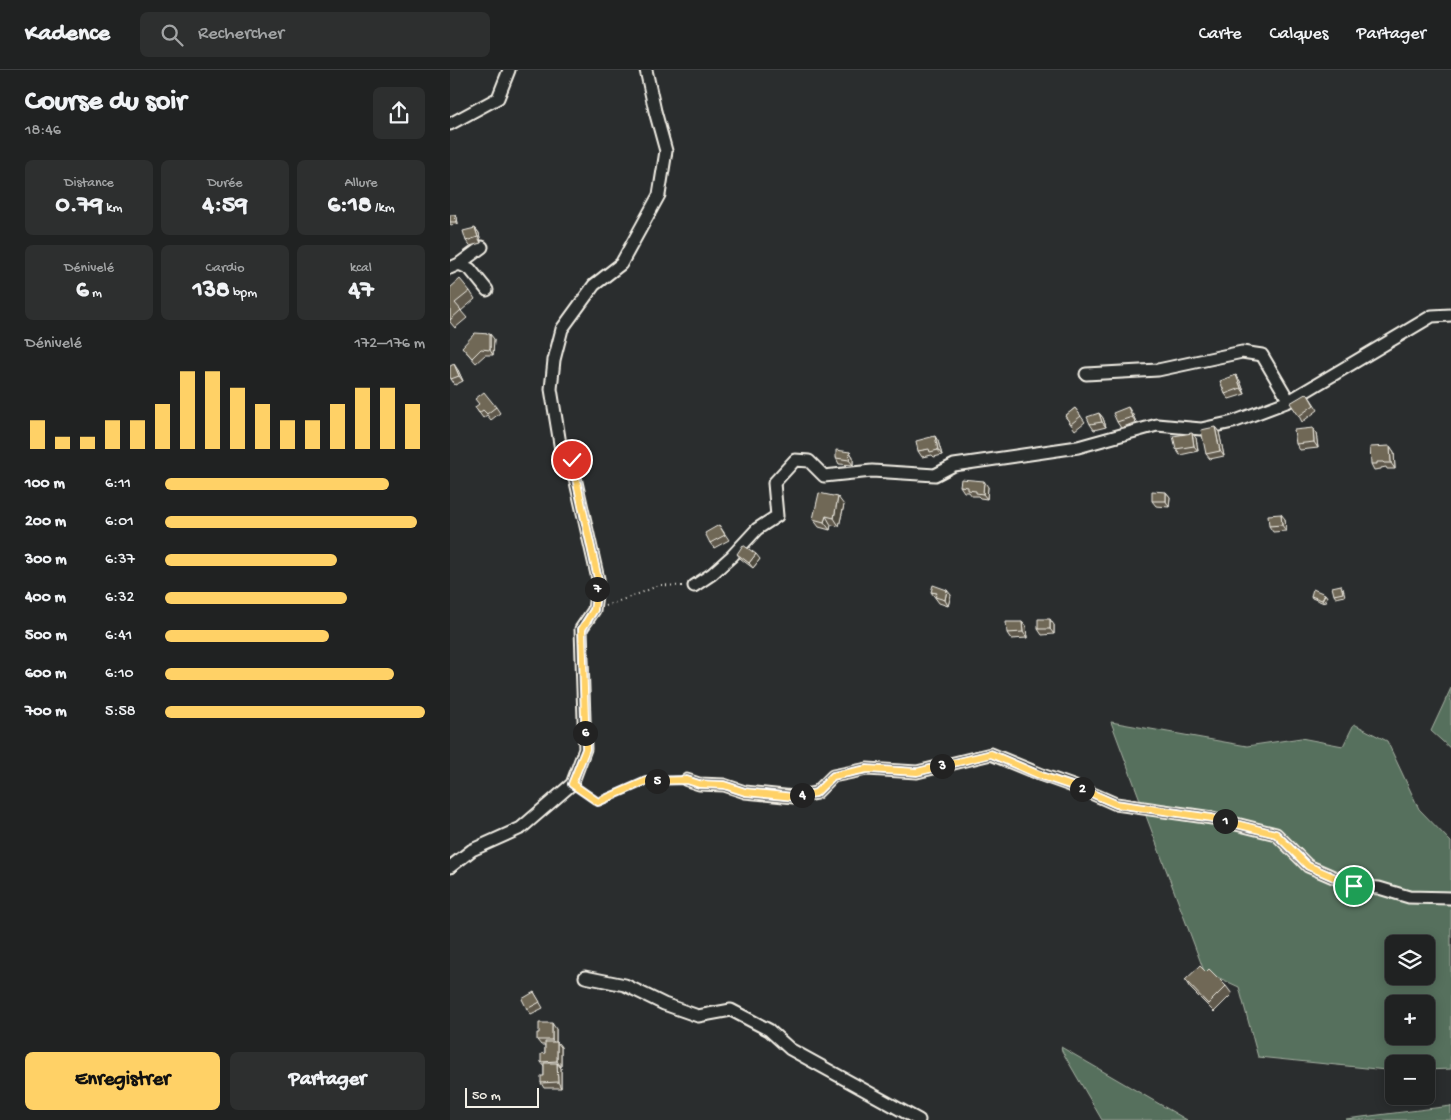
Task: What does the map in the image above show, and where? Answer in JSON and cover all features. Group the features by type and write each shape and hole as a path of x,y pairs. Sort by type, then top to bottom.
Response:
{"street":[{"path":"450,124 498,98 509,70"},
{"path":"450,867 472,850 521,828 572,784 586,749 582,629 594,610 598,579 572,460 561,450 550,389 554,360 562,329 594,285 621,264 659,195 666,151 646,70"},
{"path":"455,266 482,247"},
{"path":"455,266 470,269 487,290"},
{"path":"694,586 726,562 757,529 777,516 774,483 795,460 809,461 824,476 872,471 936,476 954,465 1078,447 1157,425 1201,429 1233,422 1289,401 1432,316 1451,315"},
{"path":"1086,374 1158,370 1242,352 1262,355 1289,401"},
{"path":"687,780 699,784 724,785 745,792 794,797 816,793 833,776 867,769 917,772 991,754 1116,804 1212,818 1276,834 1308,866 1354,886 1379,888 1409,897 1451,898"},
{"path":"585,977 625,985 664,1004 698,1016 731,1010 769,1030 790,1049 919,1120"}],"path":[{"path":"594,610 641,594 659,585 694,586"},
{"path":"572,784 598,802 646,781 687,780"}],"green space":[{"path":"1451,688 1451,749 1431,731"},
{"path":"1111,722 1247,746 1301,738 1343,746 1354,724 1387,741 1419,809 1451,842 1451,1069 1435,1070 1435,1055 1385,1055 1385,1070 1258,1057 1239,987 1204,971"},
{"path":"1061,1047 1187,1120 1102,1120"},
{"path":"1451,1106 1451,1120 1346,1120 1346,1119"}],"building":[{"path":"450,215 455,215 456,222 450,222"},
{"path":"475,228 478,237 466,241 463,231"},
{"path":"460,279 470,291 455,303 461,310 450,320 450,288"},
{"path":"475,333 490,334 490,350 481,349 472,358 462,347"},
{"path":"454,364 459,376 451,379 450,366"},
{"path":"1236,375 1241,388 1225,394 1220,381"},
{"path":"484,392 496,407 487,414 483,410 479,413 475,407 479,404 475,399"},
{"path":"1307,393 1314,405 1299,416 1290,403"},
{"path":"1128,407 1132,417 1117,422 1113,413"},
{"path":"1075,408 1081,416 1071,424 1065,416"},
{"path":"1099,413 1102,422 1090,424 1087,417"},
{"path":"1215,427 1220,451 1206,454 1201,430"},
{"path":"1313,428 1314,442 1296,444 1294,430"},
{"path":"1192,433 1194,446 1176,449 1173,436"},
{"path":"935,436 938,450 930,452 929,449 918,451 916,441"},
{"path":"1390,446 1391,463 1377,462 1377,464 1371,464 1370,447"},
{"path":"836,450 850,452 849,460 836,458"},
{"path":"961,479 984,481 983,494 968,490 968,487 960,486"},
{"path":"1152,491 1166,492 1166,501 1152,501"},
{"path":"819,493 838,497 834,518 826,516 824,522 813,519"},
{"path":"1281,514 1282,525 1269,526 1268,515"},
{"path":"719,525 725,535 710,543 705,533"},
{"path":"743,545 756,554 749,563 737,554"},
{"path":"933,585 947,590 945,600 935,597 937,593 931,592"},
{"path":"1341,585 1343,593 1334,595 1332,587"},
{"path":"1313,589 1325,594 1322,600 1311,596"},
{"path":"1038,619 1050,619 1050,629 1038,629"},
{"path":"1006,622 1022,622 1023,632 1007,633"},
{"path":"1200,966 1206,972 1209,969 1226,986 1208,1004 1185,980"},
{"path":"534,992 540,1002 527,1009 522,999"},
{"path":"539,1023 552,1023 552,1040 537,1040"},
{"path":"545,1042 557,1042 557,1061 541,1062 541,1054 545,1053"},
{"path":"544,1063 557,1063 558,1082 541,1083 541,1076 544,1076"}],"route":[{"path":"572,460 598,579 594,610 582,629 586,749 572,784 598,802 646,781 687,780 699,784 724,785 745,792 794,797 816,793 833,776 867,769 917,772 991,754 1116,804 1212,818 1276,834 1308,866 1354,886"}]}
